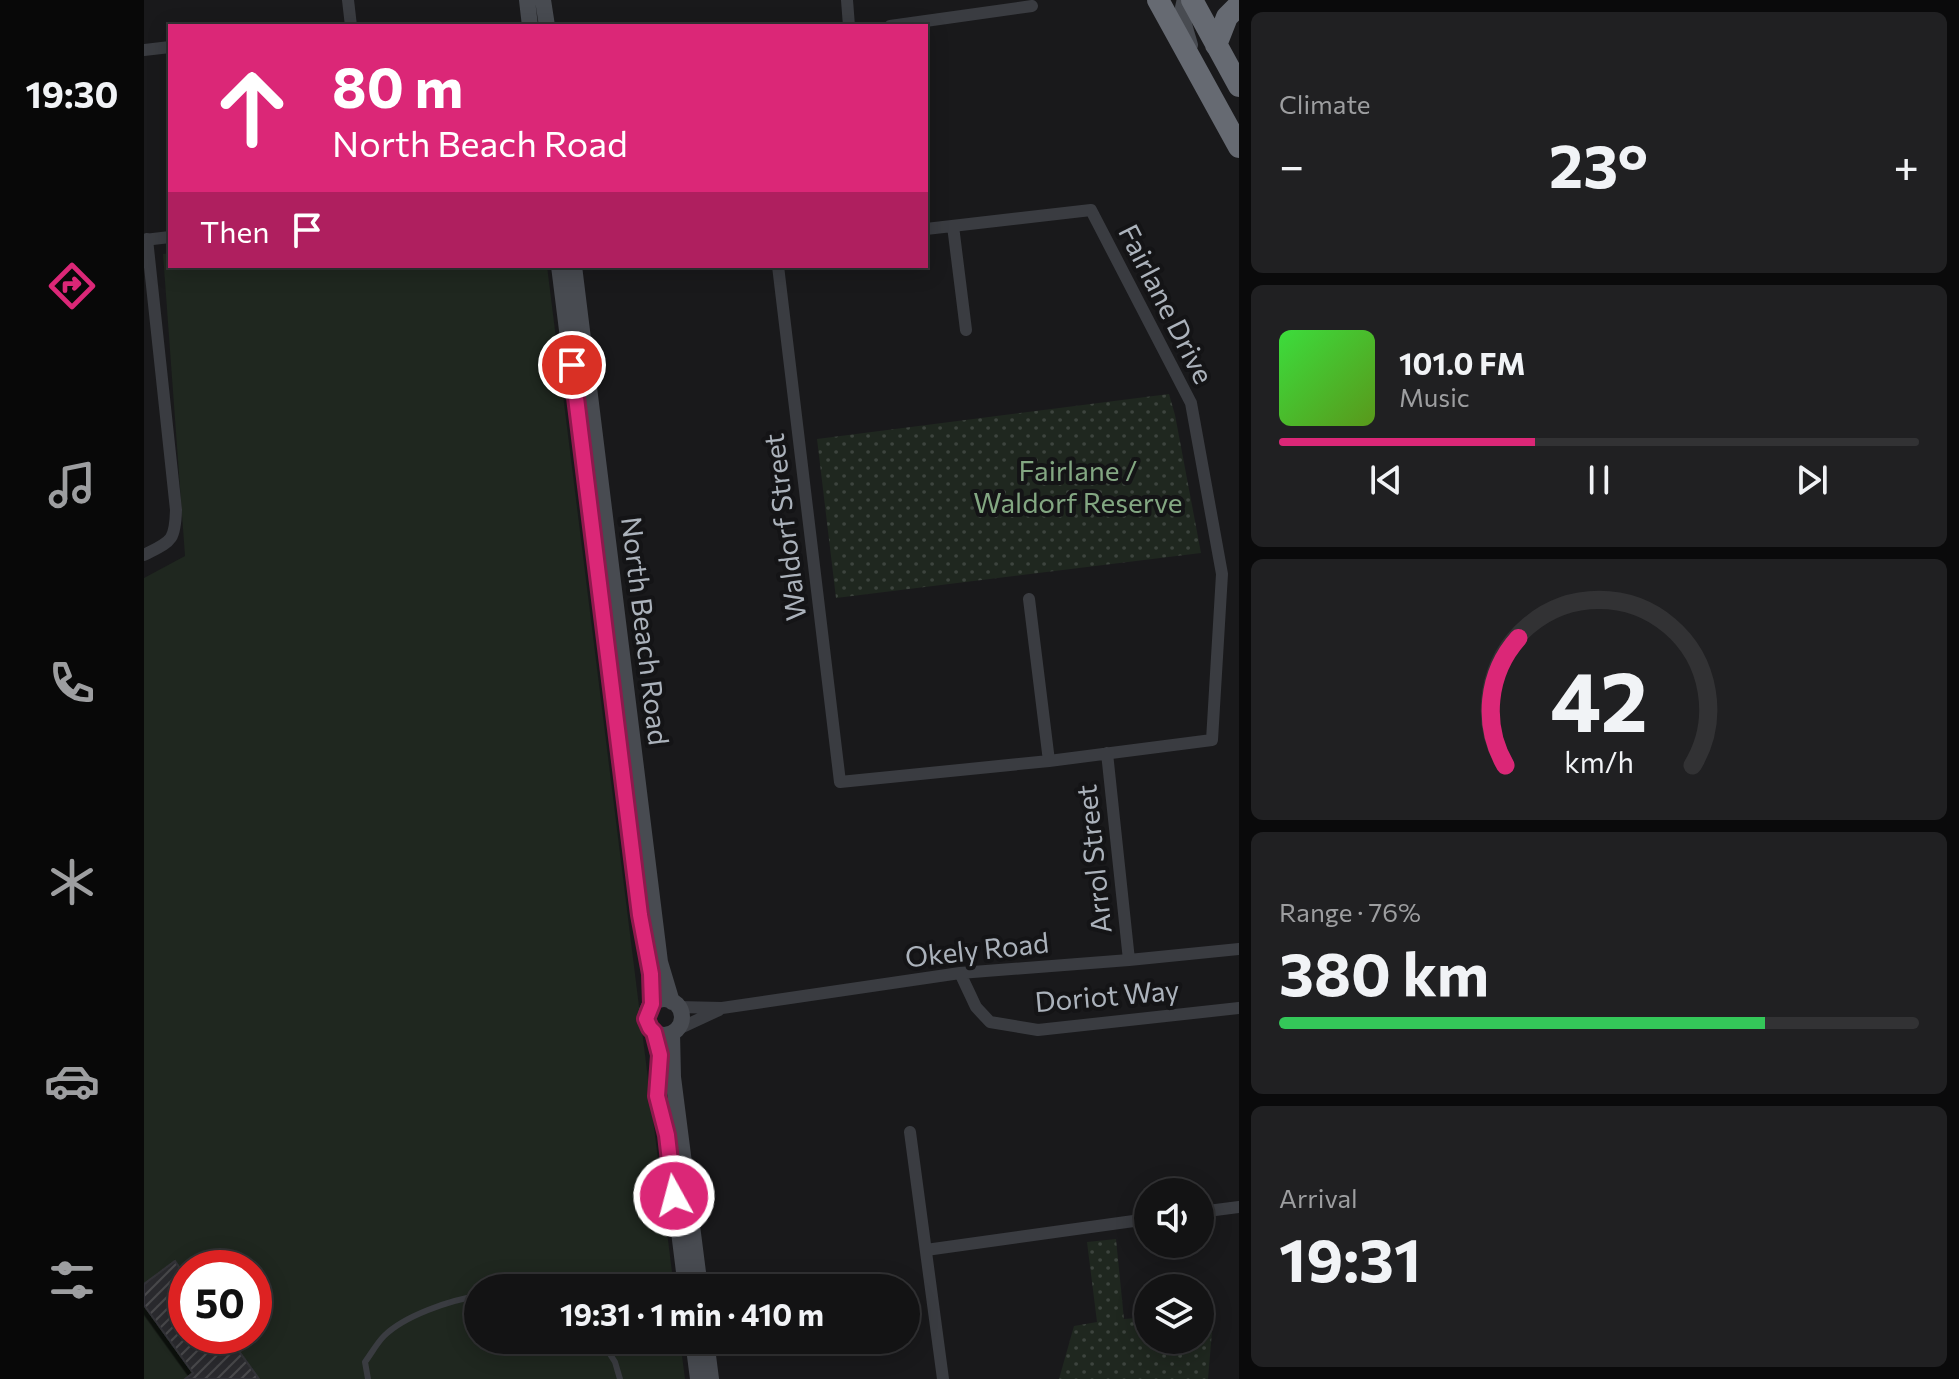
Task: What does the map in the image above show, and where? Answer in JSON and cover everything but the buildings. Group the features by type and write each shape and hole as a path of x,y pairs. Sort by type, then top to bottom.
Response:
{"highway":[{"path":"1158,0 1239,147"},
{"path":"1192,0 1239,86"},
{"path":"1216,45 1227,17 1239,5"}],"main road":[{"path":"527,0 530,24"},
{"path":"543,0 547,24"},
{"path":"1185,0 1183,20 1197,69"},
{"name":"North Beach Road","path":"559,268 640,915 651,974 652,1004"},
{"name":"North Beach Road","path":"574,268 660,962 675,1004"},
{"path":"675,1031 663,1035 650,1028 646,1019 652,1004 662,1000 675,1004 682,1018 675,1031 673,1077 698,1274"},
{"path":"654,1032 660,1055 657,1096 667,1135 684,1274"},
{"path":"695,1354 698,1379"},
{"path":"708,1354 711,1379"}],"street":[{"path":"348,0 351,24"},
{"path":"847,0 849,24"},
{"path":"904,24 1032,6"},
{"path":"144,50 168,47"},
{"name":"Fairlane Drive","path":"840,782 1049,761 1212,740 1222,574 1191,403 1091,210 928,229"},
{"path":"953,226 966,330"},
{"path":"144,555 168,543 175,530 176,510 146,239 168,237"},
{"name":"Waldorf Street","path":"778,268 840,782"},
{"path":"1029,599 1049,761"},
{"name":"Arrol Street","path":"1107,753 1129,960"},
{"name":"Okely Road","path":"675,1004 722,1008 960,973 1239,949"},
{"name":"Doriot Way","path":"960,973 976,1007 990,1022 1038,1030 1239,1008"},
{"name":"Okely Road","path":"675,1031 722,1008"},
{"path":"910,1132 943,1379"},
{"path":"1214,1210 1239,1207"},
{"path":"926,1250 1134,1221"}],"lane":[{"path":"368,1379 365,1362 383,1336 404,1321 464,1298"},
{"path":"610,1354 620,1379"}],"green space":[{"path":"168,253 168,268 547,268 672,1274 464,1274 464,1354 682,1354 685,1379 144,1379 144,578 185,556 163,254"},
{"name":"Fairlane / Waldorf Reserve","path":"1169,394 1201,553 836,598 817,439"},
{"path":"1116,1239 1124,1319 1134,1318 1134,1354 1210,1354 1208,1379 1059,1379 1074,1326 1097,1322 1087,1242"}],"route":[{"path":"572,365 640,915 651,974 652,1004 646,1019 654,1032 660,1055 656,1086 667,1135 674,1196"}]}
